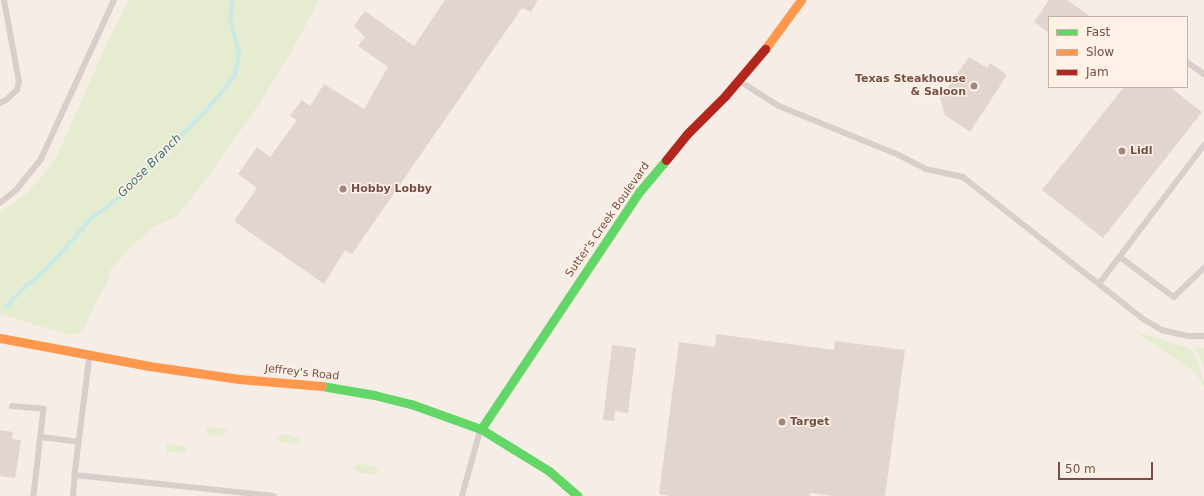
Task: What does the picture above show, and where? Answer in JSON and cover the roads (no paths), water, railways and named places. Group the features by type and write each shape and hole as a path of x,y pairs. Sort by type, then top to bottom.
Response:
{"street":[{"name":"Sutter's Creek Boulevard","path":"481,429 640,191 687,134 738,80 769,44 801,0"},
{"name":"Jeffrey's Road","path":"0,338 149,366 239,379 323,386 374,395 411,404 481,429 550,471 578,496"}],"lane":[{"path":"0,103 6,100 17,90 19,82 4,0"},
{"path":"0,202 18,189 41,159 114,0"},
{"path":"1188,63 1204,74"},
{"path":"738,80 784,108 899,155 926,169 963,177 1142,318 1162,330 1188,336 1204,336"},
{"path":"1099,284 1204,145"},
{"path":"1120,257 1174,297 1204,268"},
{"path":"73,496 90,356"},
{"path":"12,406 44,409 34,496"},
{"path":"462,496 481,429"},
{"path":"41,437 79,442"},
{"path":"75,475 274,496"}],"waterway":[{"name":"Goose Branch","path":"6,307 23,289 45,270 93,217 123,194 209,107 235,75 239,54 230,18 233,0"}],"place":[{"name":"Texas Steakhouse & Saloon","path":"974,86"},
{"name":"Lidl","path":"1122,151"},
{"name":"Hobby Lobby","path":"343,189"},
{"name":"Target","path":"782,422"}]}
